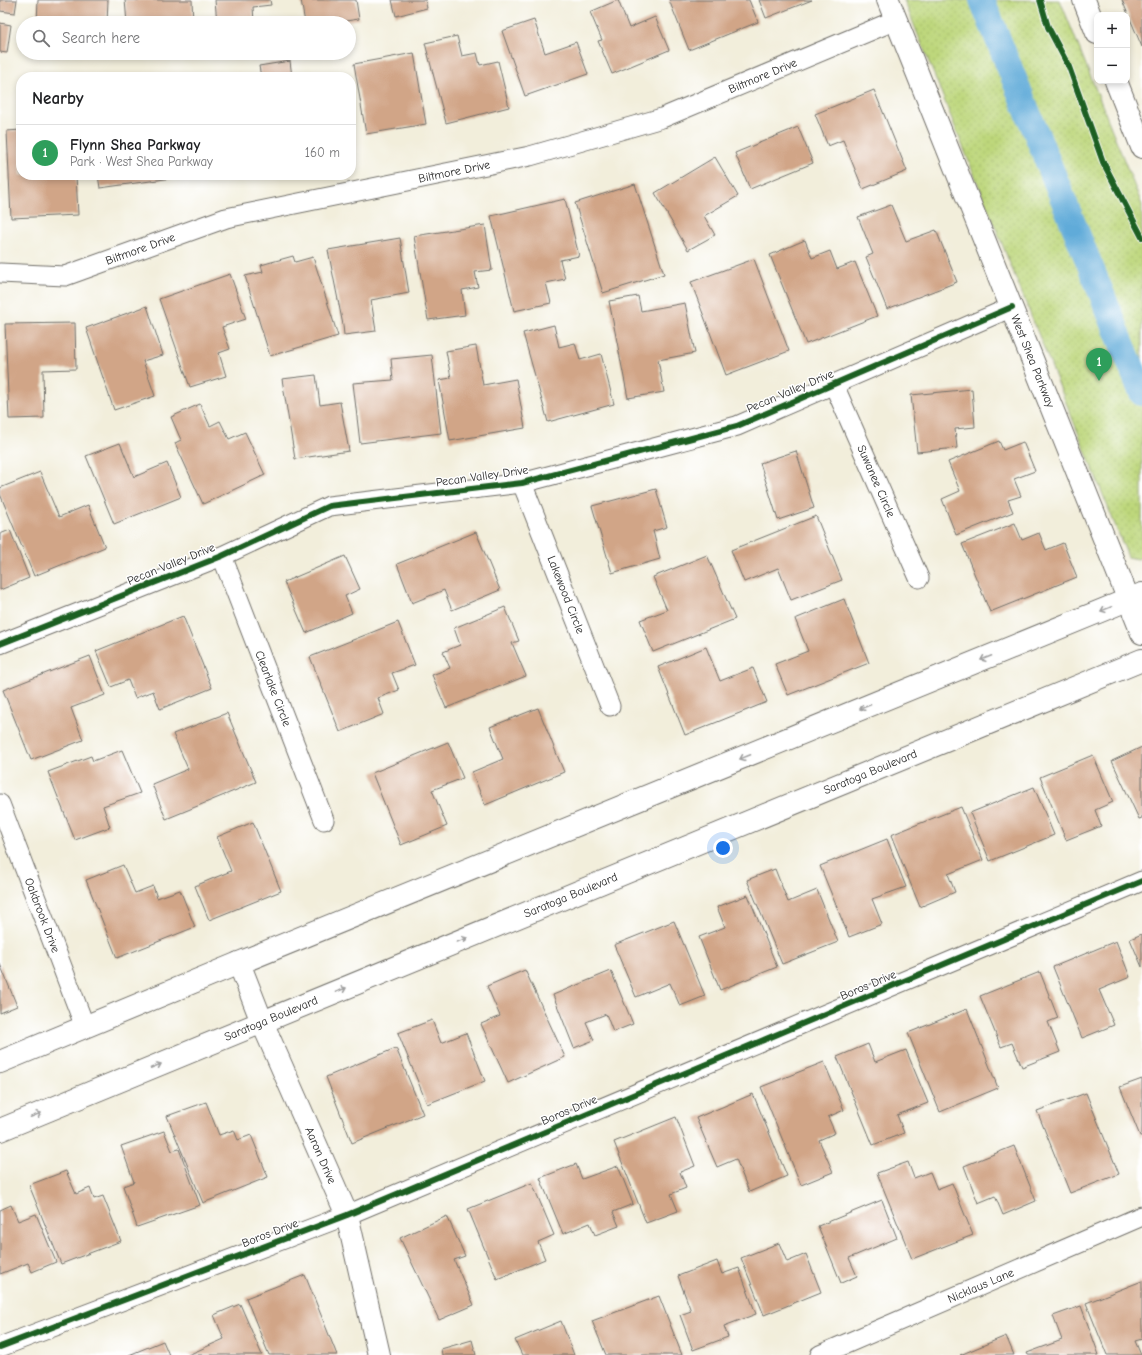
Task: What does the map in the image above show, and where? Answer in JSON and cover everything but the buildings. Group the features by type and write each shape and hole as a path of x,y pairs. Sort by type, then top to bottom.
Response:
{"main road":[{"path":"1084,0 1094,25"},
{"name":"West Shea Parkway","path":"892,10 1012,307 1135,597 1142,634"},
{"path":"1117,84 1142,147"},
{"path":"0,1062 1135,597"},
{"name":"Saratoga Boulevard","path":"0,1130 1142,660"},
{"name":"Aaron Drive","path":"239,963 262,1022 347,1215 379,1355"}],"street":[{"name":"Biltmore Drive","path":"0,273 65,276 226,218 530,156 662,118 892,10"},
{"name":"Pecan Valley Drive","path":"0,644 222,556 329,506 522,483 737,426 1012,307"},
{"name":"Suwanee Circle","path":"834,384 919,578"},
{"name":"Lakewood Circle","path":"522,483 610,706"},
{"name":"Clearlake Circle","path":"222,556 324,820"},
{"name":"Oakbrook Drive","path":"0,804 86,1027"},
{"name":"Boros Drive","path":"0,1347 347,1215 1142,881"},
{"name":"Nicklaus Lane","path":"820,1355 1142,1216"}],"green space":[{"path":"904,0 1060,0 1142,205 1142,557 1138,559 1128,557"}],"waterway":[{"path":"982,0 1142,393"}],"cycle path":[{"path":"1040,0 1048,27 1069,67 1103,162 1142,237"},
{"path":"0,644 222,556 329,506 522,483 737,426 1012,307"},
{"path":"0,1347 347,1215 1142,881"}],"place":[{"name":"Flynn Shea Parkway","path":"1099,381"}]}
